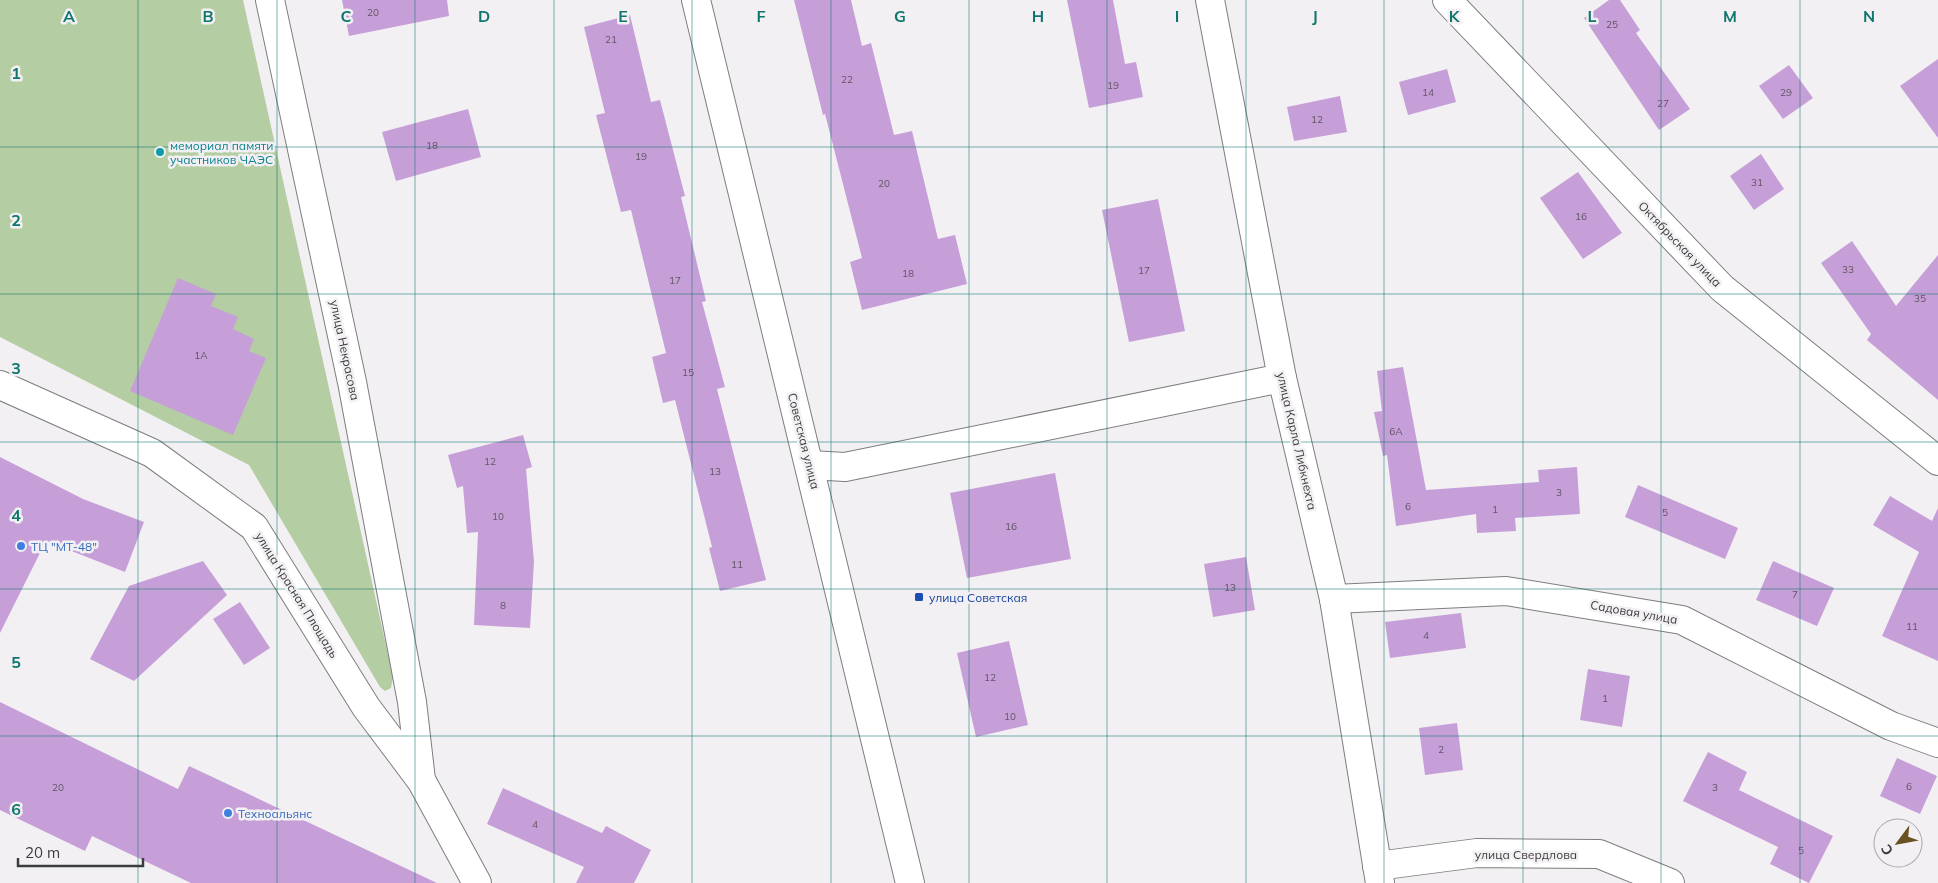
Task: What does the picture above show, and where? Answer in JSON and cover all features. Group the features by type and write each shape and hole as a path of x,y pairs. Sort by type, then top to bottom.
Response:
{"street":[{"name":"улица Некрасова","path":"270,0 352,382 412,702 421,780 477,883"},
{"name":"Советская улица","path":"696,0 910,883"},
{"name":"улица Карла Либкнехта","path":"1210,0 1282,378 1334,599 1379,874"},
{"name":"Октябрьская улица","path":"1447,0 1722,288 1938,462"},
{"path":"810,465 845,467 1282,378"},
{"name":"улица Красная Площадь","path":"0,385 152,453 254,527 366,707 421,780"},
{"name":"Садовая улица","path":"1334,599 1506,591 1682,620 1891,726 1938,743"},
{"path":"366,707 392,726 412,702"},
{"name":"улица Свердлова","path":"1379,874 1477,854 1599,854 1670,883"}],"green space":[{"path":"0,0 243,0 393,677 391,688 385,691 380,687 249,465 0,337"}],"building":[{"path":"342,0 447,0 449,16 349,36"},
{"path":"794,0 851,0 862,46 871,43 894,135 912,131 938,239 955,235 967,284 862,310 850,262 862,258"},
{"path":"1067,0 1113,0 1125,64 1136,62 1143,97 1089,108"},
{"path":"1609,0 1620,0 1640,30 1636,33 1690,109 1659,130 1584,18"},
{"path":"630,15 651,102 660,100 685,196 681,197 706,301 702,302 725,387 717,389 766,580 720,591 709,548 712,547 675,400 663,403 652,357 666,353 631,210 621,212 596,115 605,113 584,27"},
{"path":"1938,59 1938,138 1900,86"},
{"path":"1789,65 1813,98 1783,119 1759,86"},
{"path":"1447,69 1456,102 1408,115 1399,82"},
{"path":"1340,96 1347,132 1294,141 1287,107"},
{"path":"468,109 481,157 396,181 382,132"},
{"path":"1761,154 1784,189 1754,210 1730,176"},
{"path":"1578,172 1622,233 1583,259 1540,198"},
{"path":"1158,199 1185,331 1129,342 1102,210"},
{"path":"1852,241 1896,306 1938,255 1938,400 1867,340 1871,334 1821,263"},
{"path":"178,278 216,294 211,306 238,317 233,329 254,339 249,351 266,358 233,435 130,391"},
{"path":"1403,367 1426,490 1539,482 1538,470 1577,467 1580,514 1515,518 1516,531 1477,533 1476,514 1396,526 1387,455 1383,456 1374,412 1382,411 1377,371"},
{"path":"523,435 532,467 526,469 534,562 530,628 474,625 478,532 467,533 463,486 457,488 448,455"},
{"path":"0,457 83,499 144,522 125,572 46,541 0,633"},
{"path":"1055,473 1071,559 967,578 950,493"},
{"path":"1638,485 1738,528 1725,559 1625,517"},
{"path":"1890,496 1932,521 1938,508 1938,661 1882,636 1919,552 1873,525"},
{"path":"1246,557 1255,610 1213,617 1204,564"},
{"path":"203,561 227,595 134,681 90,659 129,586"},
{"path":"1773,561 1834,588 1817,626 1756,600"},
{"path":"240,602 270,648 244,665 213,619"},
{"path":"1461,613 1466,648 1390,658 1385,622"},
{"path":"1009,641 1028,725 976,737 957,653"},
{"path":"1588,669 1630,676 1622,727 1580,720"},
{"path":"0,702 178,789 189,766 437,883 191,883 92,836 85,851 0,810"},
{"path":"1457,723 1463,770 1425,775 1419,728"},
{"path":"1708,752 1747,772 1739,790 1833,836 1809,883 1770,864 1778,847 1683,801"},
{"path":"1897,758 1937,776 1920,814 1880,796"},
{"path":"503,788 602,833 606,826 651,850 634,883 576,883 584,867 487,824"}],"place":[{"name":"мемориал памяти участников ЧАЭС","path":"160,152"},
{"name":"ТЦ \"МТ-48\"","path":"21,546"},
{"name":"улица Советская","path":"919,597"},
{"name":"Техноальянс","path":"228,813"}]}
